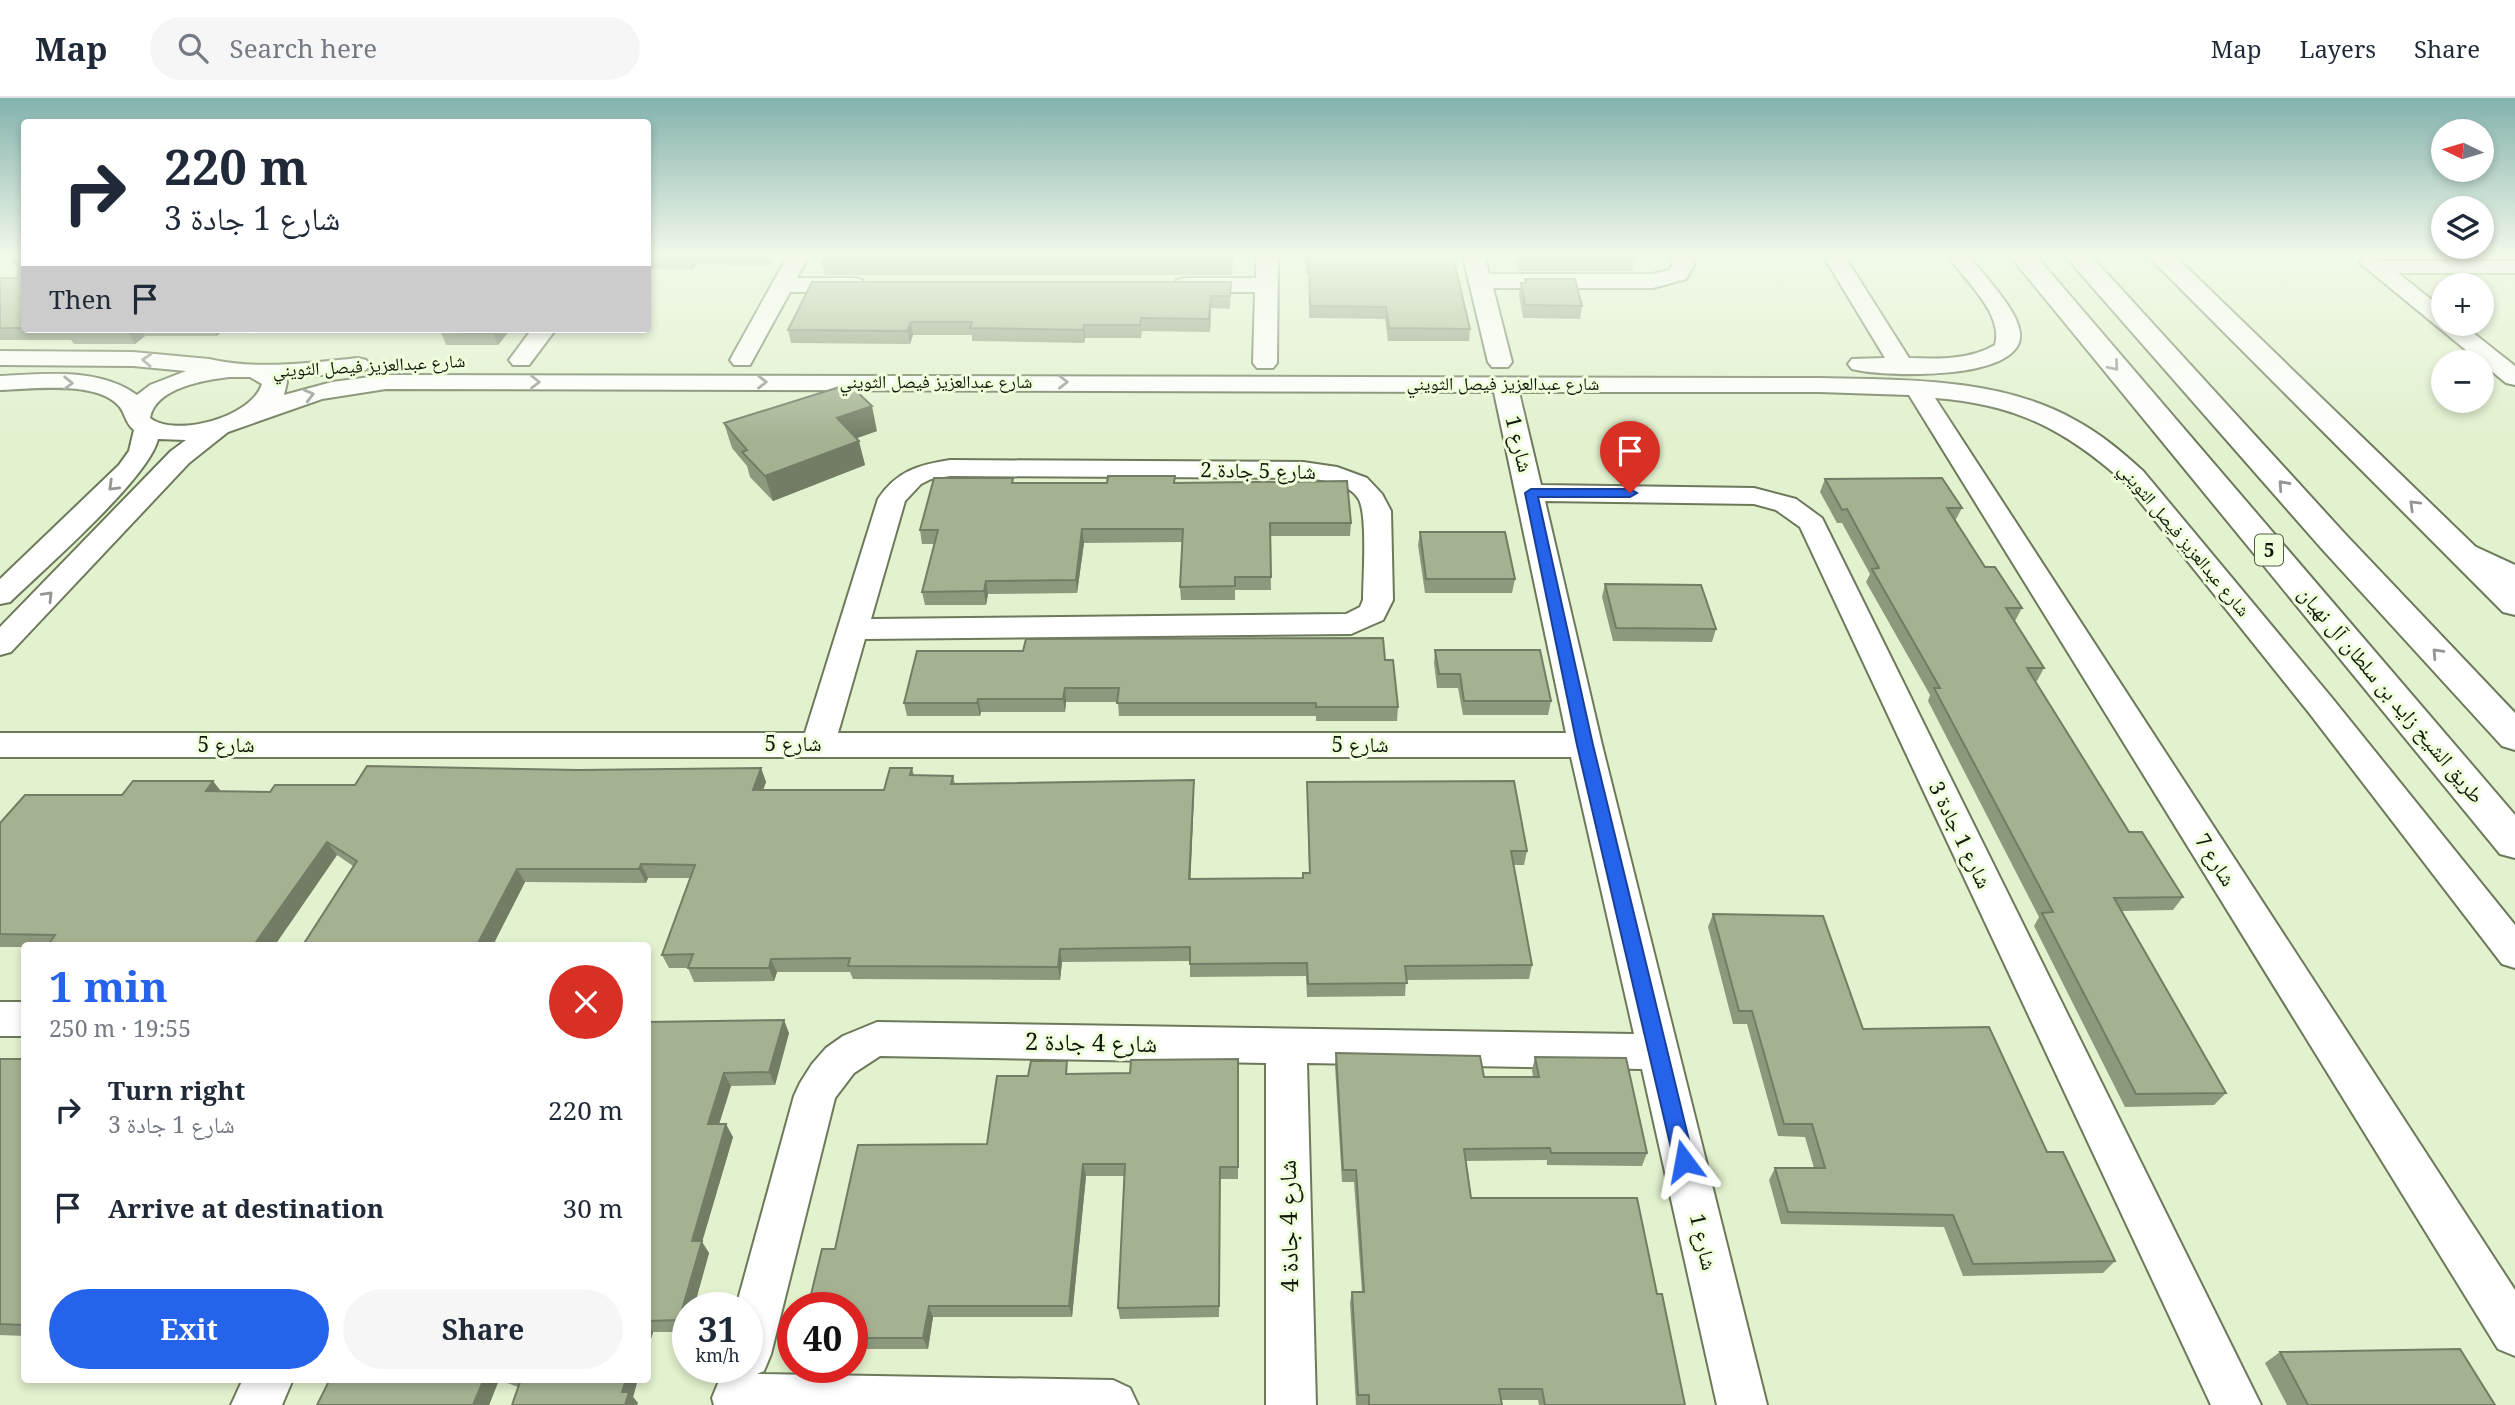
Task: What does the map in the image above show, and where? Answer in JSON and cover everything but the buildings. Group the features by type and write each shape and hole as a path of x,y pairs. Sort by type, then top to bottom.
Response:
{"highway":[{"name":"طريق الشيخ زايد بن سلطان آل نهيان","path":"2074,318 2515,843"},
{"path":"2133,318 2334,542 2515,737"},
{"path":"2223,318 2515,604"}],"street":[{"path":"741,360 765,318"},
{"path":"1265,363 1266,318"},
{"name":"شارع 1","path":"1489,318 1531,493 1585,745 1742,1405"},
{"name":"شارع 7","path":"1873,318 2515,1332"},
{"name":"شارع عبدالعزيز فيصل الثويني","path":"1016,368 1909,375 1972,363 2003,352 2010,338 2003,318"},
{"path":"521,360 541,333"},
{"path":"2463,336 2515,377"},
{"name":"شارع عبدالعزيز فيصل الثويني","path":"0,358 133,359 249,370 399,362 631,360"},
{"path":"714,360 768,360"},
{"name":"شارع عبدالعزيز فيصل الثويني","path":"239,419 313,393 366,383 1265,363 1502,373"},
{"path":"1972,363 1991,371 2003,382 2007,392 2001,401"},
{"path":"0,595 128,471 142,452 142,422 149,398 168,386 203,374 249,370 275,382 273,393 263,405 187,450 0,645"},
{"name":"شارع عبدالعزيز فيصل الثويني","path":"1909,375 2054,418 2100,444 2134,477 2321,706 2515,953"},
{"path":"0,383 74,383 105,386 128,399 142,422 182,433 239,419"},
{"name":"شارع 5 جادة 2","path":"818,744 851,629 889,505 903,484 924,472 950,468 1303,470 1350,478 1374,497 1377,511 1378,600 1372,613 1351,624 851,629"},
{"name":"شارع 1 جادة 3","path":"1531,493 1754,496 1782,502 1801,513 1812,524 2236,1405"},
{"path":"2454,544 2515,577"},
{"path":"49,548 74,546 93,550"},
{"name":"شارع 5","path":"0,745 1585,745"},
{"path":"0,1019 21,1019"},
{"name":"شارع 4 جادة 2","path":"763,1294 815,1096 831,1069 853,1050 877,1039 1658,1052"},
{"name":"شارع 4 جادة 4","path":"1286,1046 1292,1405"},
{"path":"763,1382 1114,1405"},
{"path":"256,1405 267,1383"}],"route":[{"path":"1630,493 1531,493 1585,745 1684,1161"}]}
